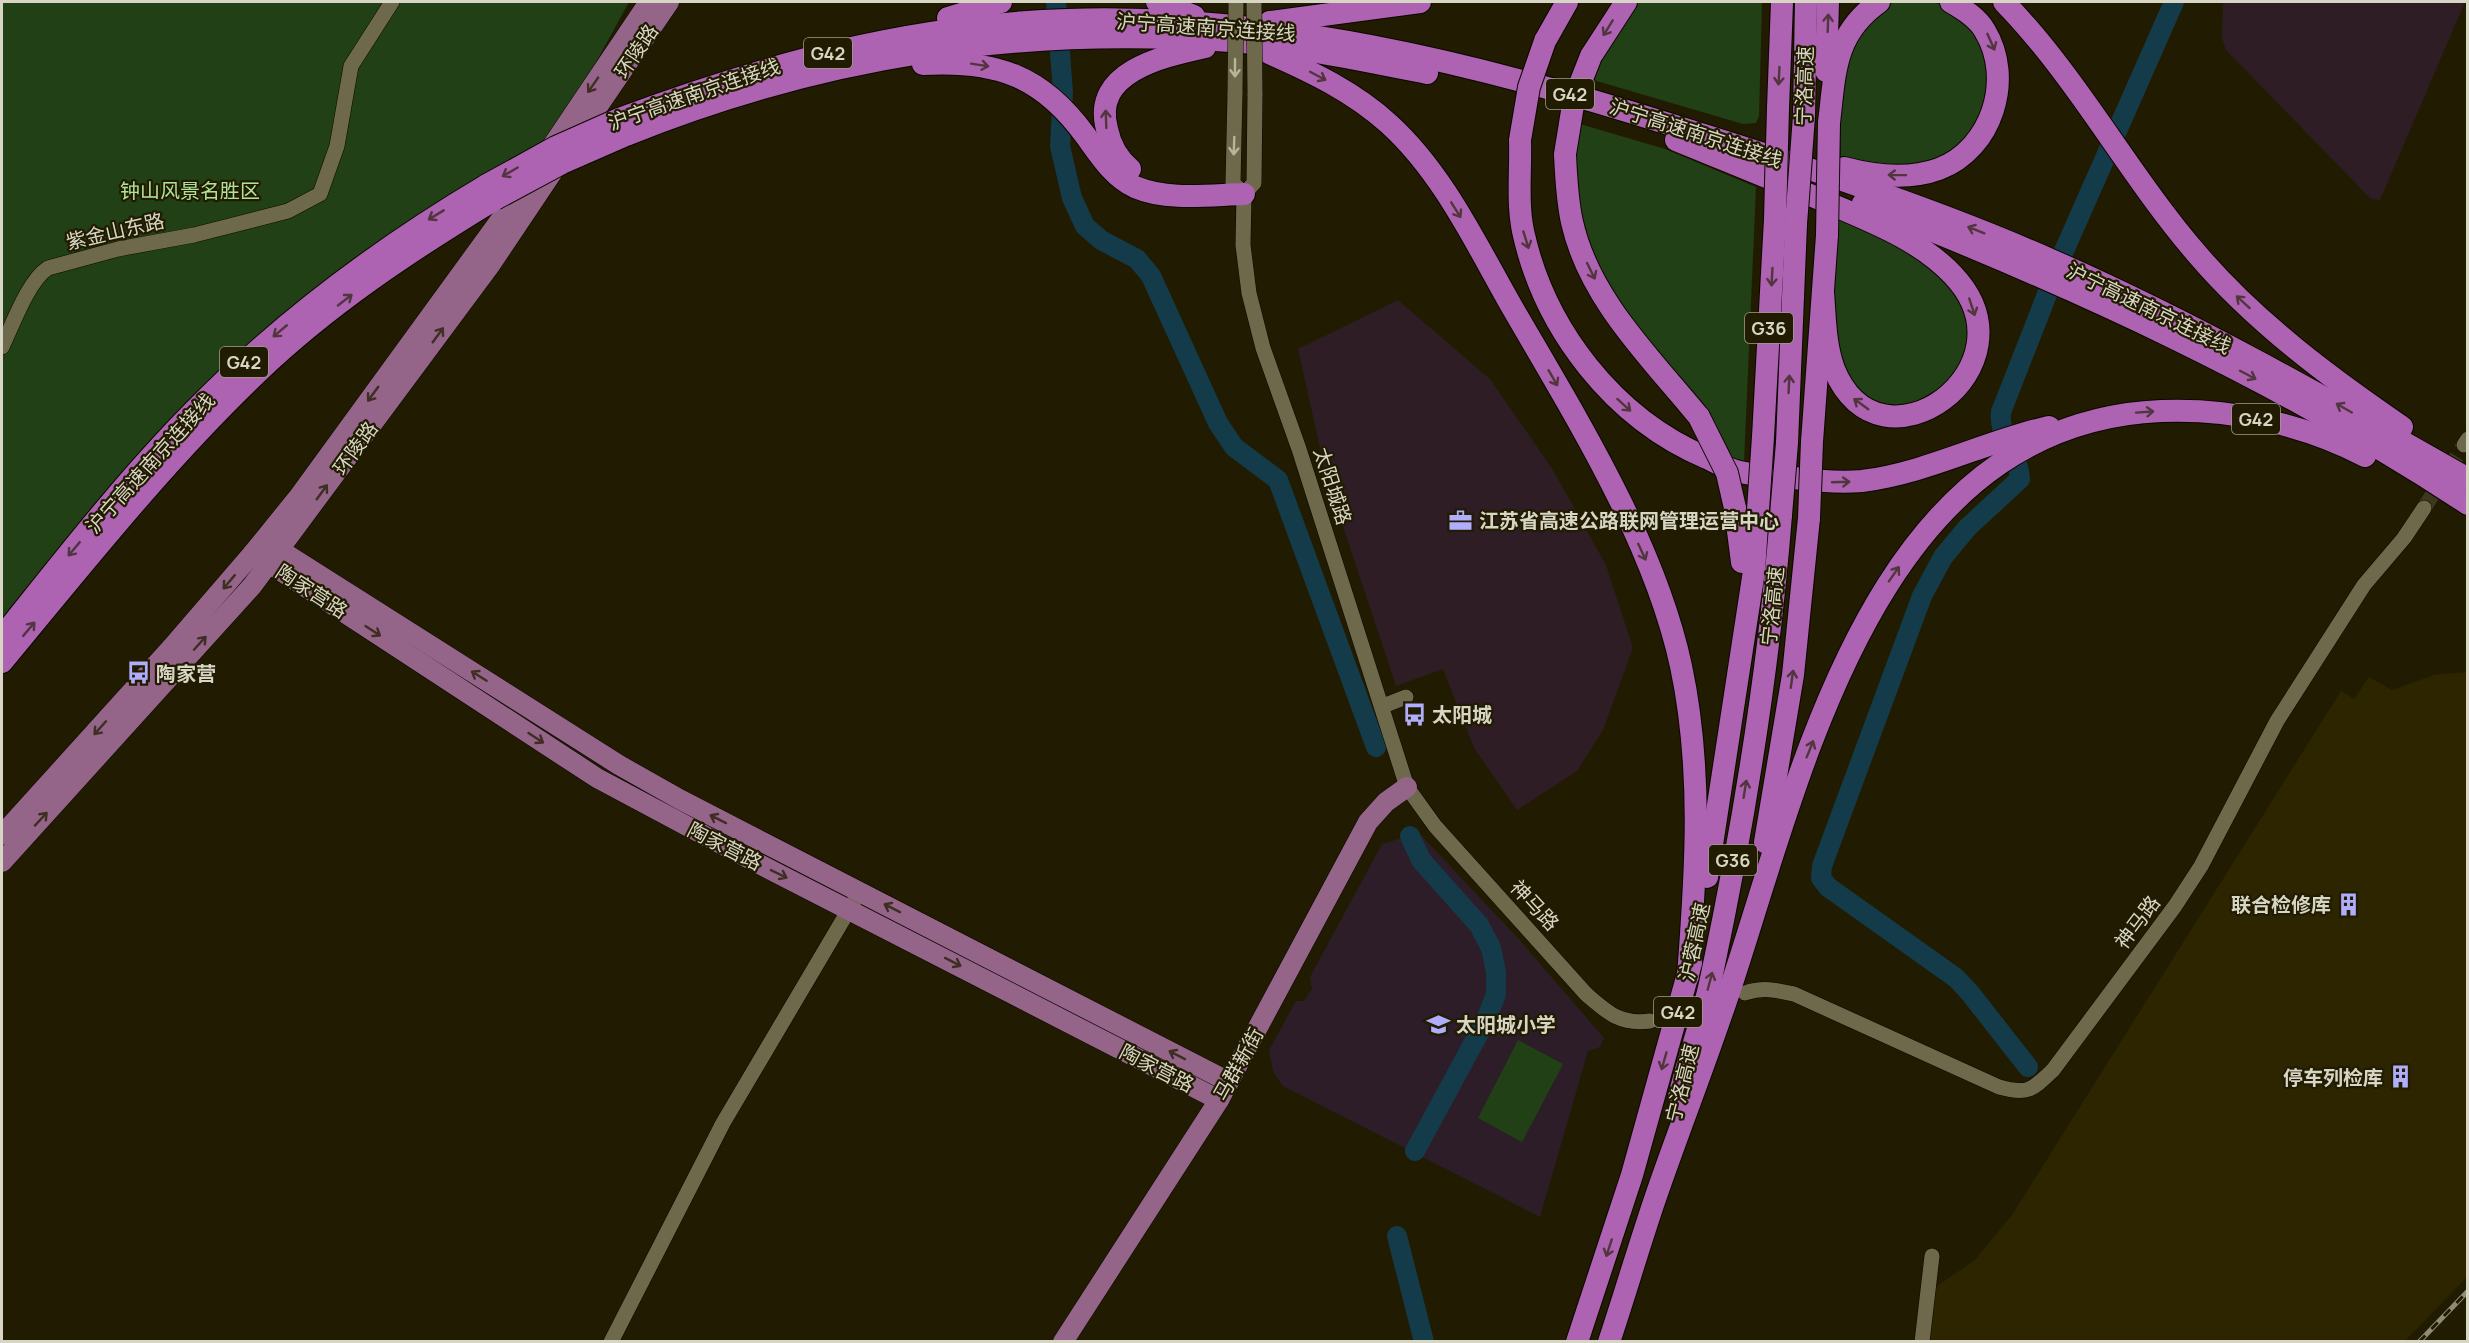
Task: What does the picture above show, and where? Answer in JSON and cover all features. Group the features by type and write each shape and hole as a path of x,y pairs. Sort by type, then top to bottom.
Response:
{"highway":[{"path":"790,61 976,11 1001,2"},
{"path":"1157,2 1215,24"},
{"path":"1243,187 1155,183 1138,175 1116,152 1104,121 1113,89 1125,75 1160,57 1241,37 1420,2"},
{"path":"1567,2 1545,41 1529,87 1520,140 1522,229 1539,284 1577,353 1617,400 1652,429 1678,445 1738,472 1828,482 1861,481 1999,453"},
{"name":"G42","path":"1626,2 1591,56 1574,99 1565,154 1572,223 1582,253 1599,288 1619,319 1699,417 1727,473 1743,553 1738,674"},
{"name":"宁洛高速","path":"1655,1200 1691,1046 1712,976 1730,882 1773,618 1787,443 1786,222 1778,108 1782,2"},
{"name":"宁洛高速","path":"1738,674 1754,571 1763,438 1786,222 1804,116 1806,2"},
{"path":"1739,988 1783,746 1800,613 1809,518 1812,442 1827,235 1828,2"},
{"path":"1829,123 1840,48 1849,30 1864,12 1879,2"},
{"path":"1594,100 1657,112 1850,169 1900,176 1923,174 1941,168 1967,152 1984,132 1992,114 1999,81 1996,54 1985,29 1970,14 1951,2"},
{"path":"2004,2 2060,70 2124,159 2198,255 2233,293 2337,380 2468,472"},
{"path":"2018,2 2060,70"},
{"name":"沪宁高速南京连接线","path":"49,591 191,413 247,359 370,260 491,192 556,147 814,72 895,55 1046,30 1215,24 1241,37 1435,75 1672,138 1836,192 2046,267"},
{"name":"沪宁高速南京连接线","path":"623,127 730,79 790,61 890,39 969,28 1046,30"},
{"name":"沪宁高速南京连接线","path":"1070,28 1140,36 1241,37 1390,50 1594,100 1841,178 2067,277 2202,333 2315,392 2468,479"},
{"path":"1241,37 1316,74 1356,97 1390,124 1415,151 1466,226 1589,441 1616,496 1647,564 1666,614 1680,663 1689,713 1696,765 1697,862 1688,976"},
{"path":"735,95 842,74 950,63 979,64 1005,71 1030,83 1056,100 1118,176 1135,187 1172,195 1243,187"},
{"path":"1672,138 1894,231 1942,265 1963,287 1972,303 1978,343 1975,360 1968,375 1960,387 1945,398 1909,416 1878,414 1859,404 1846,391 1834,368 1827,338 1823,292"},
{"name":"沪宁高速南京连接线","path":"2067,277 2129,314 2255,379 2392,457 2468,504"},
{"name":"G42","path":"1609,1341 1655,1200 1739,988 1805,761 1848,653 1887,583 1920,537 1999,453 2027,440 2099,417 2176,410 2218,412 2262,420 2306,432 2353,450 2468,515"},
{"path":"2,637 49,591"},
{"path":"2,662 49,591"},
{"name":"沪蓉高速","path":"1577,1341 1632,1175 1688,976 1710,865 1738,674"}],"main road":[{"name":"环陵路","path":"2,862 244,594 300,495 507,213 649,2"},
{"name":"环陵路","path":"2,835 266,552 490,264 669,2"},
{"name":"陶家营路","path":"266,552 619,765 1229,1082"},
{"name":"陶家营路","path":"266,552 597,778 720,844 1219,1100"},
{"name":"马群新街","path":"1062,1341 1219,1100 1368,822 1386,802 1407,787"}],"street":[{"name":"紫金山东路","path":"2,347 31,288 40,273 48,268 118,249 194,235 288,211 320,194 337,146 351,66 392,2"},
{"name":"太阳城路","path":"1236,2 1235,93 1243,187 1243,245 1249,293 1263,348 1299,449 1407,787"},
{"name":"太阳城路","path":"1243,187 1255,94 1254,2"},
{"name":"神马路","path":"1739,988 1773,989 1794,994 1999,1087 2018,1093 2033,1089 2053,1070 2175,906 2201,866 2277,721 2364,585 2404,538 2424,508"},
{"path":"1383,706 1406,698"},
{"name":"神马路","path":"1407,787 1435,826 1586,994 1610,1015 1632,1023 1650,1021"},
{"path":"611,1341 723,1123 860,891"},
{"path":"1922,1341 1932,1256"}],"shaded area":[{"path":"2223,2 2465,2 2380,200 2371,199 2226,50 2222,39"},
{"name":"江苏省高速公路联网管理运营中心","path":"1398,300 1490,379 1553,470 1606,565 1633,648 1603,730 1577,771 1517,810 1474,748 1443,669 1396,686 1326,475 1298,349"},
{"path":"2467,672 2467,1277 2405,1341 1921,1342 1927,1293 1975,1260 2012,1215 2341,691 2354,699 2369,677 2392,690 2434,675"},
{"name":"太阳城小学","path":"1419,833 1517,937 1604,1038 1600,1047 1588,1051 1540,1217 1283,1086 1273,1071 1269,1050 1296,1001 1304,1001 1312,989 1310,977 1382,844"}],"green space":[{"name":"钟山风景名胜区","path":"2,2 629,2 556,135 137,475 2,620"},
{"path":"1636,2 1762,2 1759,116 1756,123 1743,124 1590,79"},
{"path":"1894,2 1931,2 1944,5 1979,35 1992,75 1976,134 1923,169 1841,158 1840,105 1847,51 1873,13"},
{"path":"1580,124 1665,149 1756,187 1744,463 1735,463 1716,427 1624,307 1590,246 1580,211 1574,170"},
{"path":"1839,216 1922,256 1966,305 1970,330 1965,362 1950,382 1904,408 1880,406 1847,381 1833,322"},
{"path":"1518,1040 1563,1064 1522,1142 1478,1118"}],"waterway":[{"path":"1056,2 1063,92 1060,146 1072,198 1085,226 1101,240 1137,259 1151,276 1218,423 1234,447 1278,480 1376,747"},
{"path":"2028,1067 1956,978 1828,887 1821,878 1822,866 1922,596 1943,557 1967,528 2020,479 2019,470 2005,438 2001,412 2064,251 2174,2"},
{"path":"1410,836 1421,860 1479,925 1491,948 1496,972 1496,994 1486,1020 1415,1151"},
{"path":"1397,1236 1424,1342"}],"tunnel":[{"path":"2424,508 2464,445"}],"railway":[{"path":"2419,1342 2468,1291"}],"place":[{"name":"江苏省高速公路联网管理运营中心","path":"1461,520"},
{"name":"陶家营","path":"138,673"},
{"name":"太阳城","path":"1414,714"},
{"name":"联合检修库","path":"2349,904"},
{"name":"太阳城小学","path":"1438,1024"},
{"name":"停车列检库","path":"2401,1077"}]}
